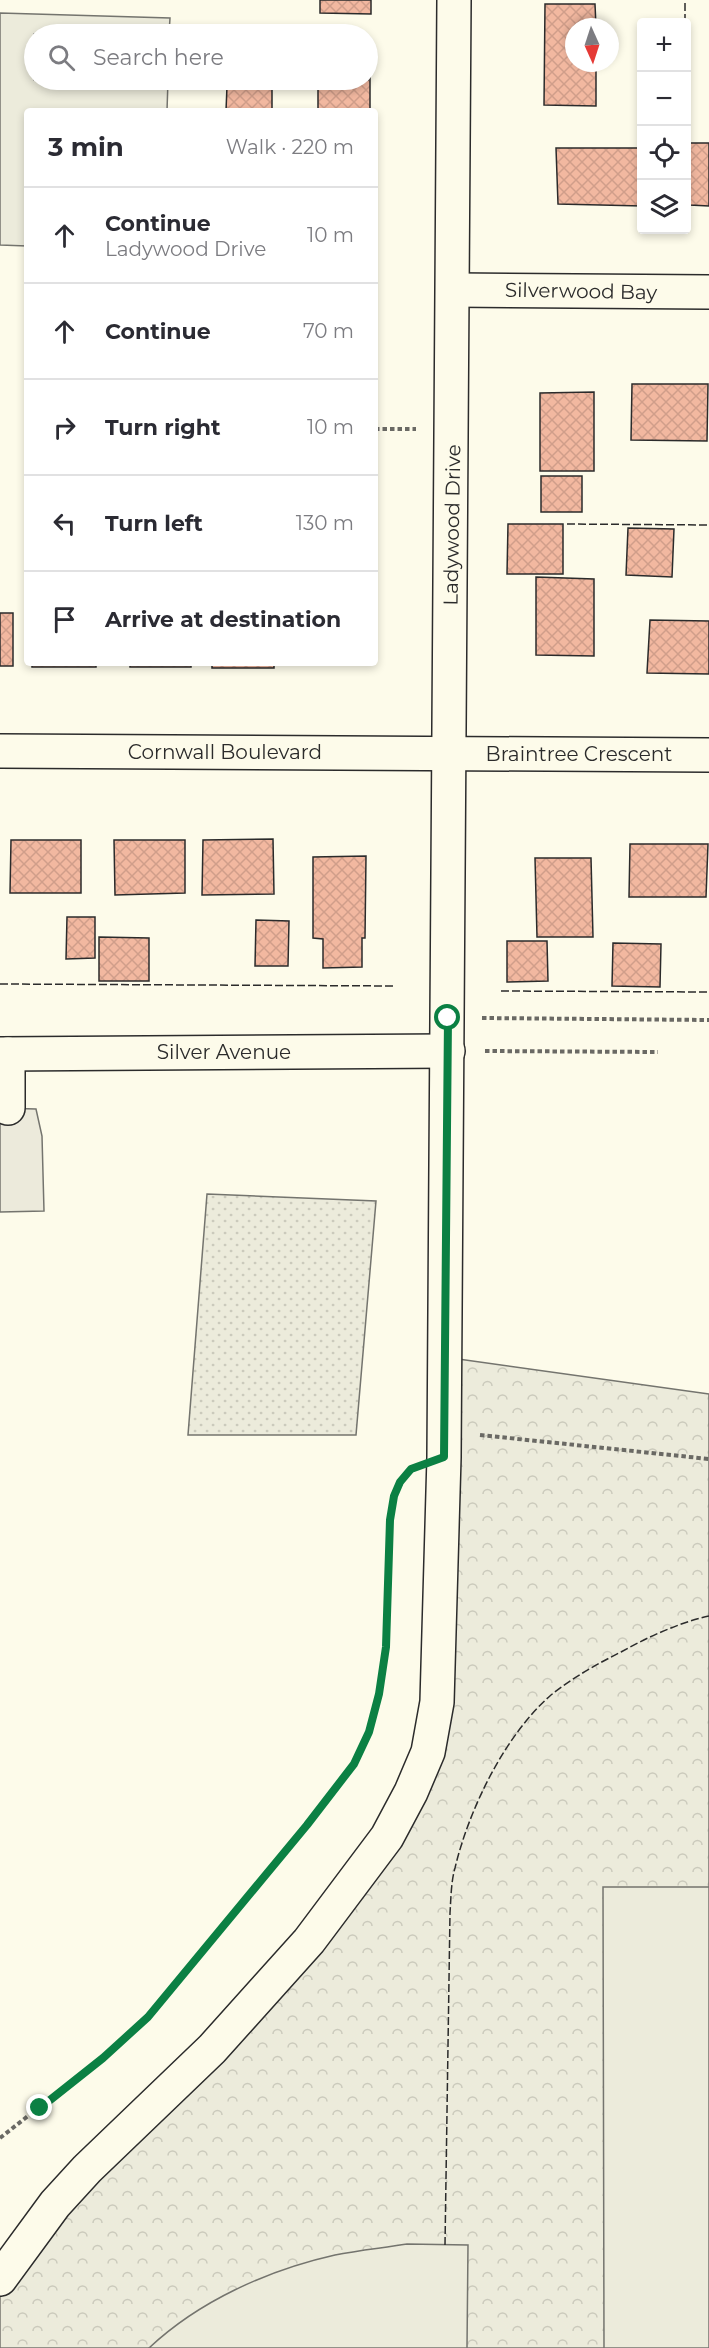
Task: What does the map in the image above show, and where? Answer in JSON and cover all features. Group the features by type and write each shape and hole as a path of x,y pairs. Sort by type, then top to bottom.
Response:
{"street":[{"name":"Ladywood Drive","path":"0,2279 56,2204 87,2169 212,2049 309,1941 387,1837 411,1792 428,1752 437,1702 444,1444 454,290 454,0"},
{"name":"Silverwood Bay","path":"454,290 709,292"},
{"name":"Cornwall Boulevard","path":"0,751 450,753"},
{"name":"Braintree Crescent","path":"450,753 709,755"},
{"name":"Silver Avenue","path":"4,1054 448,1051"},
{"path":"4,1054 8,1108"}],"path":[{"path":"448,1018 709,1020"},
{"path":"448,1051 658,1052"},
{"path":"0,2138 103,2058 148,2017 307,1825 354,1764 369,1732 379,1694 386,1647 390,1520 394,1496 400,1482 411,1469 444,1444 709,1459"}],"green space":[{"path":"0,13 170,18 170,24 24,24 24,90 168,90 167,108 24,108 24,246 0,245"},
{"path":"207,1194 376,1201 356,1435 188,1435"},
{"path":"444,1357 709,1394 709,2348 0,2348 0,2279 309,1941 428,1752"},
{"path":"603,1887 709,1887 709,2348 604,2348"},
{"path":"407,2244 468,2245 467,2348 149,2348 169,2331 212,2302 260,2279 310,2261 335,2255"}],"shaded area":[{"path":"0,1108 36,1109 42,1136 44,1211 0,1212"}],"building":[{"path":"320,0 371,0 371,14 320,13"},
{"path":"545,4 595,4 596,18 565,18 565,72 596,72 596,106 544,105"},
{"path":"227,90 272,90 272,108 226,108"},
{"path":"318,90 370,90 370,108 318,108"},
{"path":"691,143 709,143 709,206 691,205"},
{"path":"556,148 637,148 637,206 558,204"},
{"path":"632,384 708,384 707,441 631,440"},
{"path":"594,392 594,471 540,471 540,393"},
{"path":"541,476 582,476 582,512 541,512"},
{"path":"508,524 563,524 563,574 507,574"},
{"path":"628,528 674,529 672,577 626,575"},
{"path":"536,577 594,579 594,656 536,655"},
{"path":"0,613 13,613 13,666 0,666"},
{"path":"650,620 709,621 709,674 647,673"},
{"path":"32,666 96,666 96,667"},
{"path":"130,666 191,666 191,667"},
{"path":"212,666 274,666 274,668 212,668"},
{"path":"273,839 274,894 202,895 203,840"},
{"path":"11,840 81,840 81,893 10,893"},
{"path":"114,840 185,840 185,893 115,895"},
{"path":"630,844 708,844 706,897 629,897"},
{"path":"366,856 365,938 362,938 362,967 323,968 323,939 313,938 313,857"},
{"path":"535,858 591,858 593,937 537,937"},
{"path":"67,917 95,917 95,958 66,959"},
{"path":"256,920 289,921 288,966 255,966"},
{"path":"99,937 149,938 149,981 99,981"},
{"path":"507,941 547,941 548,981 507,982"},
{"path":"613,943 661,944 660,987 612,986"}],"fence":[{"path":"685,0 685,18"},
{"path":"567,524 709,525"},
{"path":"0,984 396,986"},
{"path":"501,991 709,992"},
{"path":"445,2245 451,1890 461,1845 479,1798 504,1752 534,1711 551,1695 603,1661 642,1641 709,1616"}],"route":[{"path":"40,2108 103,2058 148,2017 307,1825 354,1764 369,1732 379,1694 386,1647 390,1520 394,1496 400,1482 411,1469 444,1457 448,1018"}]}
